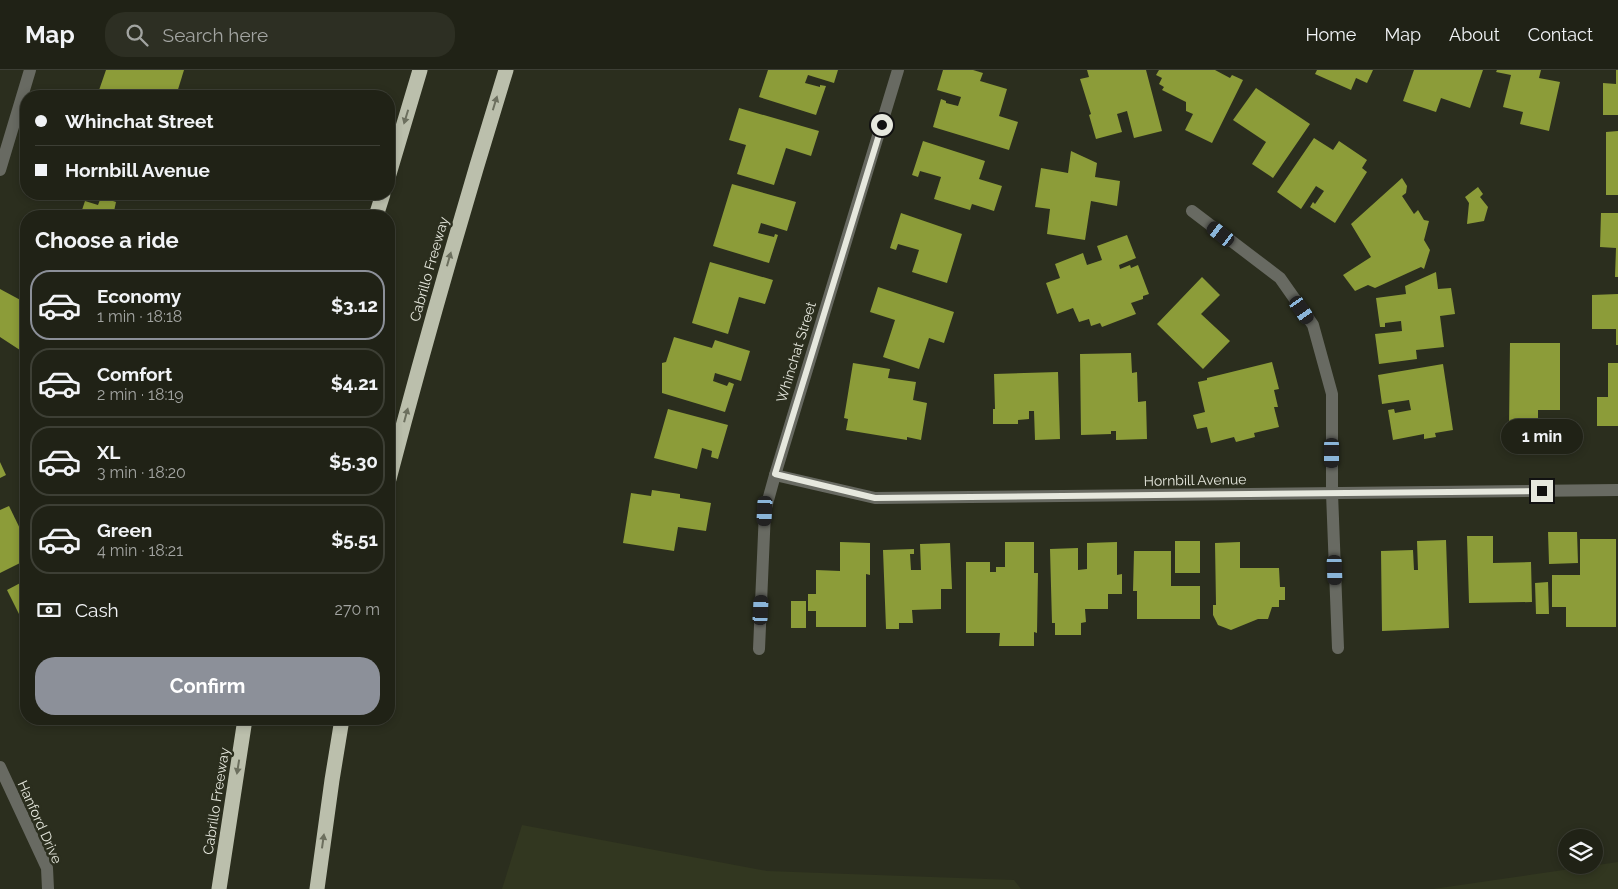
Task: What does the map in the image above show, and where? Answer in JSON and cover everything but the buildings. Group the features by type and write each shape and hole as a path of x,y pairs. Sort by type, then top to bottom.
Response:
{"highway":[{"path":"395,154 420,70"},
{"name":"Cabrillo Freeway","path":"395,457 436,305 506,70"},
{"name":"Cabrillo Freeway","path":"218,889 244,725"},
{"path":"317,889 341,725"}],"street":[{"path":"24,90 30,70"},
{"name":"Whinchat Street","path":"759,649 765,511 898,70"},
{"path":"0,170 20,103"},
{"path":"1192,211 1280,278 1313,325 1332,394 1332,493 1338,648"},
{"name":"Hornbill Avenue","path":"775,474 875,498 1618,490"},
{"name":"Hanford Drive","path":"0,767 47,868 48,889"}],"shaded area":[{"path":"522,825 767,871 1014,880 1021,889 502,889"},
{"path":"1618,862 1618,889 1433,889 1558,871 1558,874 1603,874 1603,864"}],"route":[{"path":"882,125 775,474 875,498 1542,491"}]}
